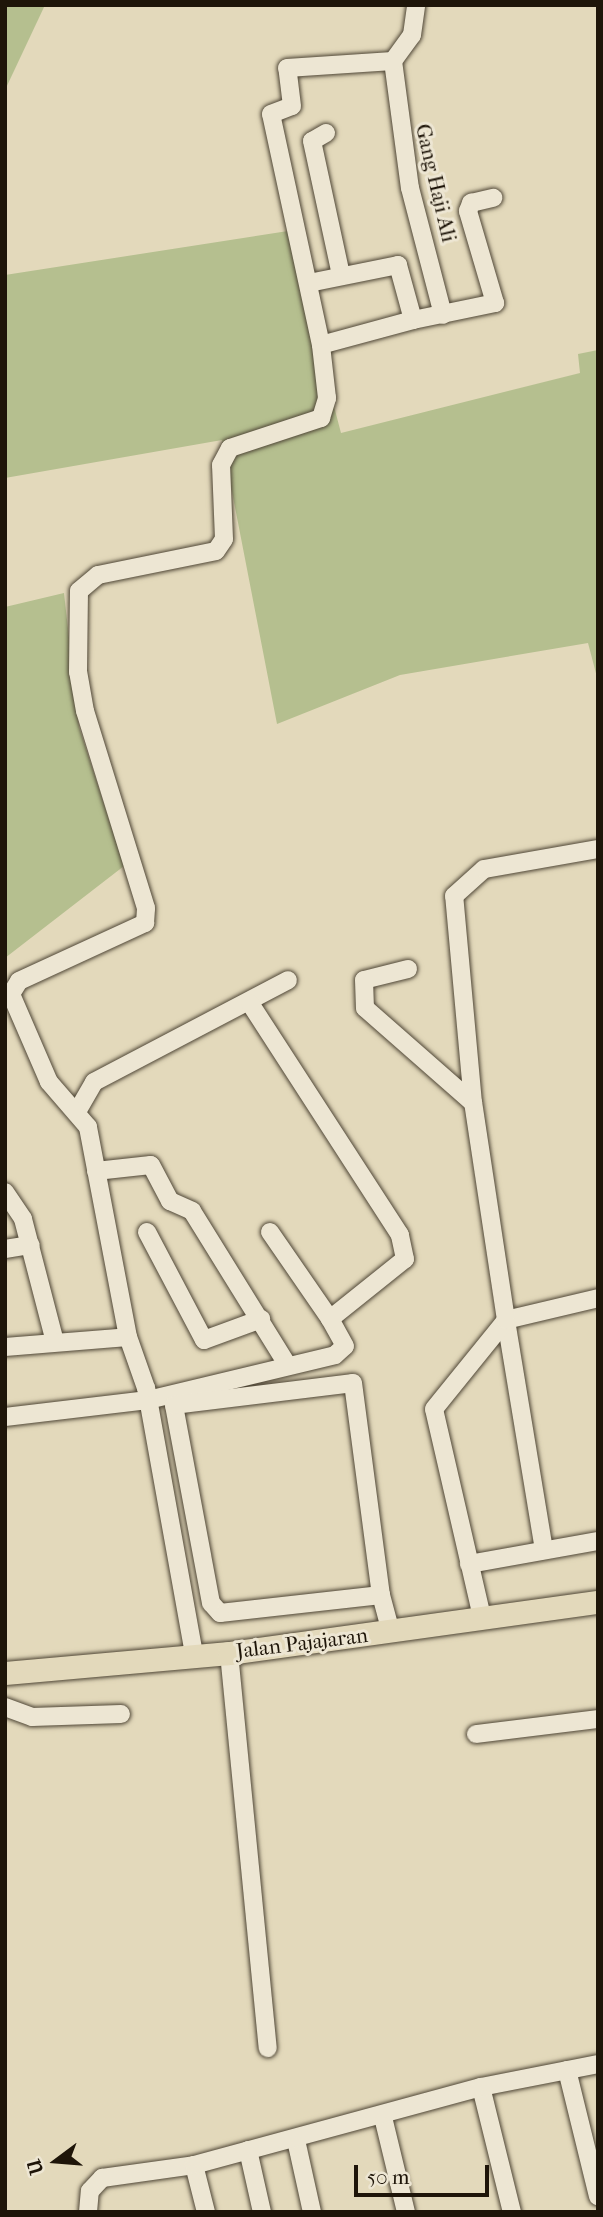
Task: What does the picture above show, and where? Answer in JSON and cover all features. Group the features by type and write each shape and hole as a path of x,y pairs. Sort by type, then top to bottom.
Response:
{"main road":[{"name":"Jalan Pajajaran","path":"6,1669 229,1653 598,1602"}],"street":[{"path":"78,1110 64,1104 49,1082 10,999 19,981 135,931 146,917 85,711 78,672 79,591 98,575 216,551 224,539 223,456 237,443 321,418 327,398 321,345 271,116 293,105 285,70 393,61 412,35 416,5"},
{"name":"Gang Haji Ali","path":"393,61 410,188 443,315"},
{"path":"326,133 312,140 341,275"},
{"path":"321,345 413,320 495,303 468,211 471,203 493,198"},
{"path":"309,283 398,265 413,320"},
{"path":"544,1550 473,1103 454,896 484,869 598,849"},
{"path":"408,969 365,980 365,1008 473,1103"},
{"path":"194,1654 148,1400 128,1337 96,1171 78,1110 94,1082 250,1003 288,979"},
{"path":"250,1003 406,1247 405,1259 330,1319"},
{"path":"96,1171 151,1165 170,1201 192,1211 287,1364"},
{"path":"5,1192 16,1202 31,1245 55,1342"},
{"path":"147,1232 204,1340 261,1319"},
{"path":"5,1417 148,1400 341,1351 345,1342 270,1232"},
{"path":"5,1249 31,1245"},
{"path":"482,1617 434,1409 506,1320 598,1298"},
{"path":"5,1347 128,1337"},
{"path":"381,1595 220,1613 211,1603 174,1405 353,1383 381,1595 391,1632"},
{"path":"469,1564 598,1541"},
{"path":"229,1653 268,2048"},
{"path":"5,1707 32,1717 121,1714"},
{"path":"477,1734 598,1720"},
{"path":"88,2212 90,2191 102,2178 194,2165 383,2117 481,2087 598,2064"},
{"path":"567,2070 598,2196"},
{"path":"481,2087 512,2212"},
{"path":"383,2117 406,2212"},
{"path":"296,2140 312,2212"},
{"path":"248,2150 262,2212"},
{"path":"194,2165 206,2212"}],"green space":[{"path":"5,5 45,5 5,90"},
{"path":"288,231 341,433 580,373 578,354 598,350 598,681 588,643 400,675 277,724 222,440 5,478 5,275"},
{"path":"64,593 79,727 124,866 5,958 5,607"}]}
